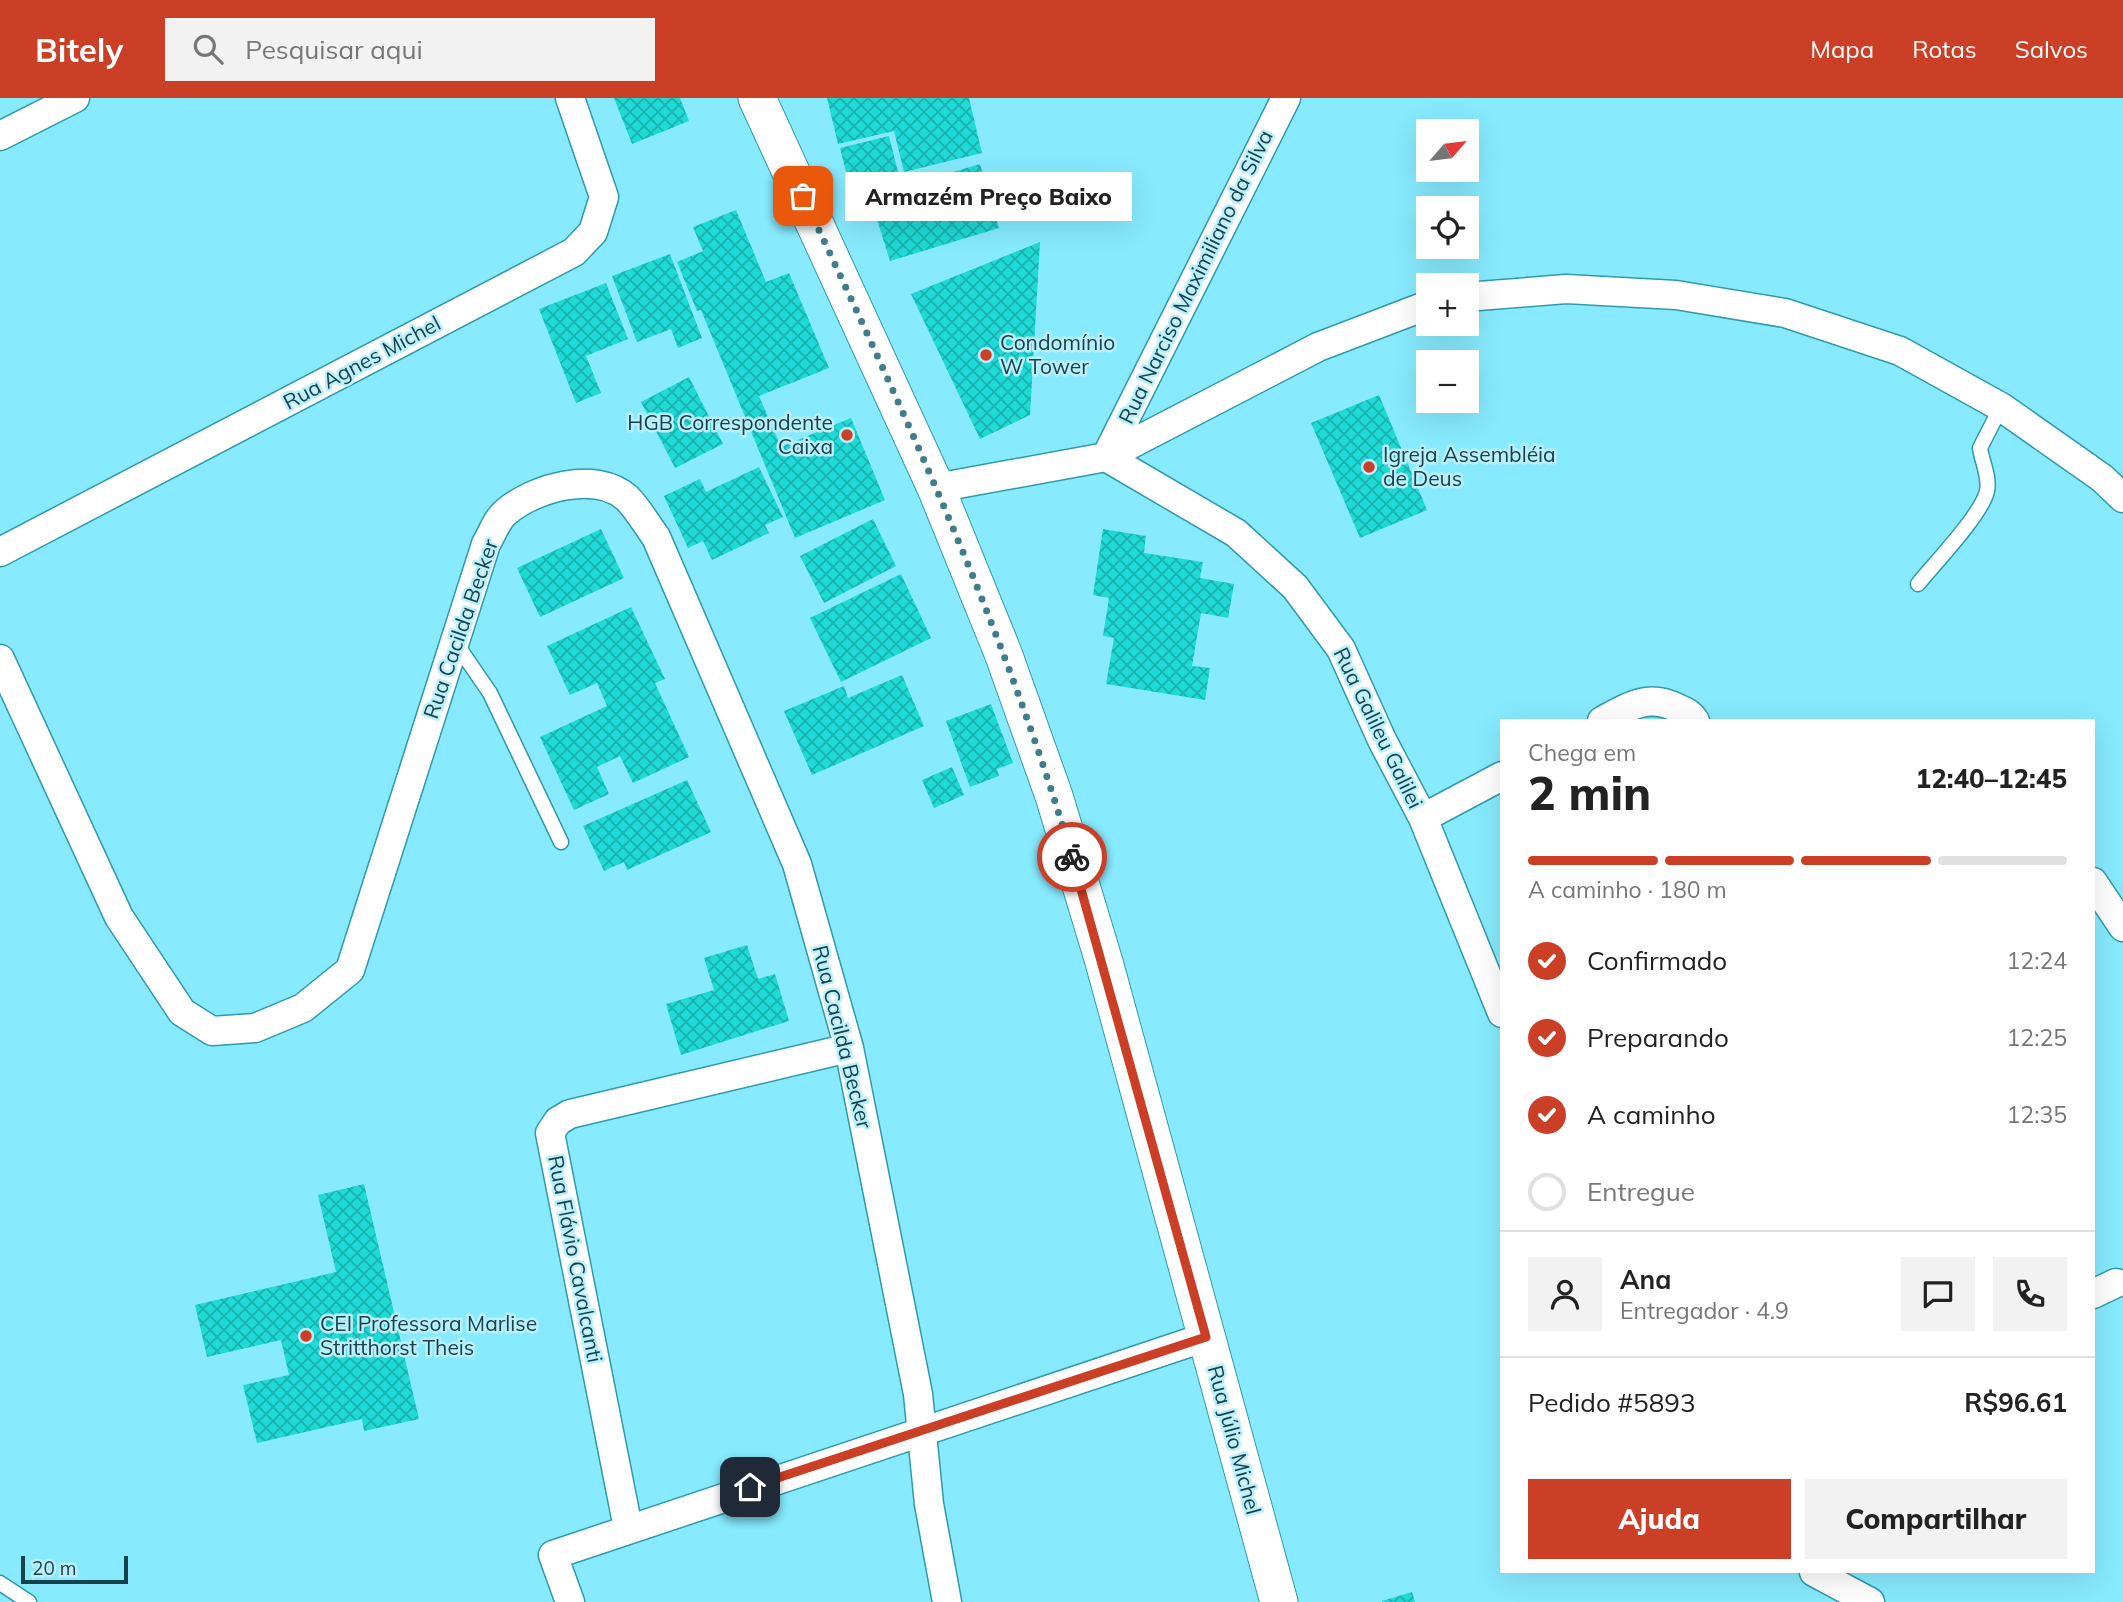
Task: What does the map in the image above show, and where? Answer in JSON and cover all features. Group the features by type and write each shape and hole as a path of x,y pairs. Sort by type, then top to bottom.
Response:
{"street":[{"path":"0,136 75,98"},
{"name":"Rua Agnes Michel","path":"0,552 574,252 593,232 604,197 570,98"},
{"name":"Rua Júlio Michel","path":"757,98 936,488 1003,653 1054,796 1104,962 1279,1602"},
{"name":"Rua Narciso Maximiliano da Silva","path":"1107,457 1286,98"},
{"path":"1479,296 1580,290 1676,295 1785,313 1900,351 2001,407 2102,478 2123,498"},
{"path":"936,488 1107,457 1318,347 1416,310"},
{"name":"Rua Galileu Galilei","path":"1107,457 1236,533 1295,587 1341,649 1381,740 1423,818 1500,1008"},
{"name":"Rua Cacilda Becker","path":"0,660 119,917 182,1012 212,1031 255,1028 303,1008 350,970 486,544 503,513 531,496 578,484 604,487 626,497 656,537 797,864 849,1048 918,1394 929,1504 947,1602"},
{"path":"1606,719 1639,701 1665,702 1694,719"},
{"path":"1423,818 1500,777"},
{"path":"2095,886 2123,927"},
{"name":"Rua Flávio Cavalcanti","path":"628,1528 550,1133 558,1121 570,1114 849,1048"},
{"path":"570,1602 553,1555 1206,1337"},
{"path":"1816,1573 1870,1602"}],"lane":[{"path":"1918,583 1978,510 1987,492 1988,478 1980,448 2001,407"},
{"path":"455,642 490,693 561,842"},
{"path":"0,1584 29,1602"}],"building":[{"path":"614,98 680,98 689,121 632,144"},
{"path":"827,98 969,98 982,153 904,172 894,131 838,144"},
{"path":"889,136 898,172 849,184 840,148"},
{"path":"980,164 999,228 890,261 870,197"},
{"path":"736,210 766,282 789,273 829,368 759,396 781,447 851,418 885,500 795,538 701,310 697,311 677,262 703,251 693,227"},
{"name":"Condomínio W Tower","path":"1040,242 1030,415 980,439 911,294"},
{"path":"670,254 702,338 678,348 671,329 637,342 612,276"},
{"path":"606,283 628,339 586,356 601,393 576,403 539,309"},
{"path":"689,377 723,444 675,468 641,402"},
{"name":"Igreja Assembléia de Deus","path":"1379,395 1427,510 1360,538 1311,423"},
{"path":"759,467 783,517 765,525 769,533 712,560 703,541 688,548 664,496 700,479 706,492"},
{"path":"873,519 896,566 824,603 800,556"},
{"path":"601,529 624,578 540,617 517,568"},
{"path":"1103,529 1146,536 1144,553 1203,562 1200,578 1234,584 1228,618 1201,613 1192,666 1210,668 1205,700 1106,684 1114,638 1103,636 1109,598 1093,595"},
{"path":"901,574 931,638 841,682 810,618"},
{"path":"631,607 665,679 655,683 689,757 633,783 620,756 597,767 609,794 574,810 540,737 607,706 597,683 570,695 547,646"},
{"path":"902,675 924,726 812,775 784,711 844,686 848,698"},
{"path":"991,704 1013,763 997,769 999,776 970,787 946,721"},
{"path":"952,767 964,795 934,808 922,780"},
{"path":"687,780 711,832 627,870 624,862 604,871 583,826"},
{"path":"747,945 758,979 775,974 789,1021 681,1055 666,1004 714,990 704,958"},
{"path":"364,1184 419,1419 364,1431 362,1419 257,1443 243,1385 289,1375 281,1340 207,1357 195,1305 336,1272 318,1195"},
{"path":"1412,1592 1415,1602 1382,1602 1382,1601"}],"way so far":[{"path":"803,196 955,531 1003,653 1054,796 1072,857"}],"place":[{"name":"Armazém Preço Baixo","path":"803,196"},
{"name":"Condomínio W Tower","path":"986,355"},
{"name":"HGB Correspondente Caixa","path":"847,435"},
{"name":"Igreja Assembléia de Deus","path":"1369,467"},
{"name":"CEI Professora Marlise Stritthorst Theis","path":"306,1336"}],"route":[{"path":"750,1487 1206,1337 1104,962 1072,857"}]}
